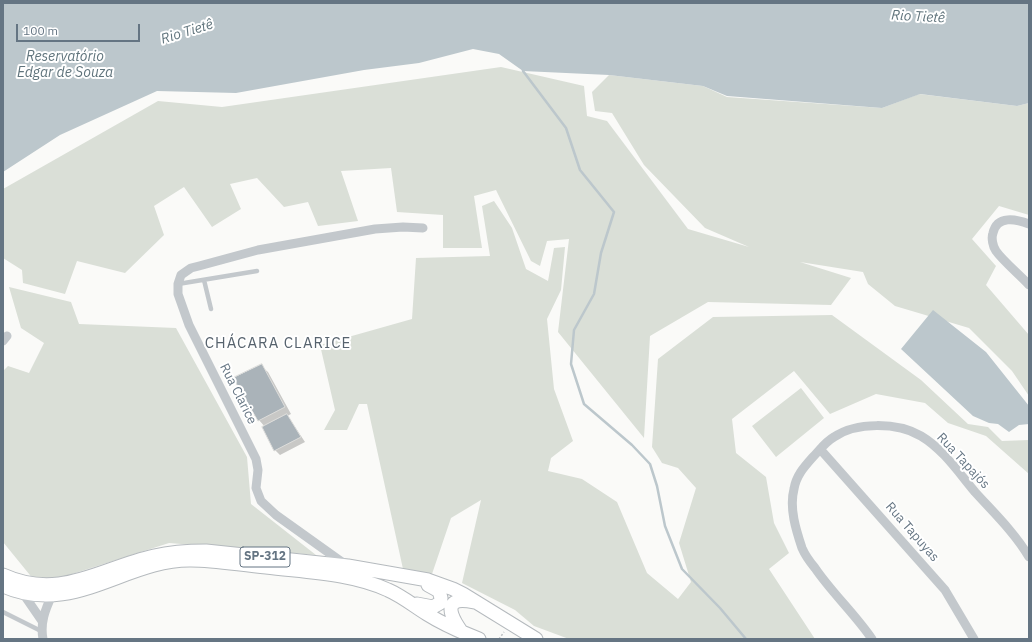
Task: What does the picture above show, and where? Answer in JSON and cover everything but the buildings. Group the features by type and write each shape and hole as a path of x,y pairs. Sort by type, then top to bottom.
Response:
{"main road":[{"name":"SP-312","path":"3,575 24,583 38,585 66,584 98,575 153,556 170,552 188,551 206,551 348,566 428,580 453,589 478,602 536,639"},
{"name":"SP-312","path":"3,586 37,595 52,595 82,590 157,564 189,560 314,573 369,583 384,588 410,602 440,622 479,639"},
{"path":"410,602 433,607 440,603 441,598 439,591 415,578"},
{"path":"462,632 452,618 452,607 454,603 458,601 478,602"}],"street":[{"path":"1029,224 1018,220 1002,222 997,224 992,236 996,251 1029,285"},
{"path":"178,284 181,275 191,268 258,250 375,229 403,227 423,228"},
{"name":"Rua Clarice","path":"178,284 178,294 189,325 256,459 258,470 256,488 261,501 276,515 348,566"},
{"name":"Rua Tapajós","path":"872,639 821,577 809,560 803,549 797,531 794,515 792,499 794,489 802,470 820,449 833,437 844,431 863,427 891,426 920,436 938,449 1008,529 1029,558"},
{"name":"Rua Tapuyas","path":"820,449 945,590 974,639"},
{"path":"22,592 42,621"},
{"path":"42,635 42,621 52,595"}],"lane":[{"path":"178,284 257,271"},
{"path":"204,280 211,309"},
{"path":"3,612 42,635"}],"shaded area":[{"path":"501,67 584,86 587,116 607,121 688,229 749,247 705,228 644,165 612,113 595,111 592,92 609,75 703,86 727,97 882,108 919,94 1017,106 1029,103 1029,215 999,206 972,239 996,266 986,285 1029,335 1029,396 1012,371 969,328 895,306 868,284 863,272 800,262 851,278 831,305 708,302 650,336 644,438 558,332 569,239 547,241 540,266 531,261 496,190 474,196 482,248 443,248 443,215 397,212 391,168 341,171 358,221 318,226 308,202 284,207 257,178 230,184 241,209 212,227 184,187 154,206 164,235 125,273 77,261 65,294 23,283 22,270 3,258 3,189 158,101 222,107"},
{"path":"494,201 512,228 526,269 548,281 554,248 565,247 561,290 547,319 554,389 573,441 551,458 548,471 582,479 617,502 647,573 678,599 691,582 679,543 696,488 678,468 662,463 652,447 658,359 713,317 832,315 921,380 968,424 988,427 1002,441 1029,440 1029,474 986,436 948,423 925,403 876,394 830,414 794,371 732,419 736,453 766,477 774,523 789,553 769,569 815,639 569,639 534,626 515,610 462,583 481,500 451,518 432,574 403,569 367,404 359,404 347,430 324,430 335,410 320,345 412,319 416,258 490,256 482,206"},
{"path":"9,287 71,302 79,324 176,328 247,457 251,504 316,555 169,543 38,585 3,542 3,371 8,366 29,373 44,343 21,328"},
{"path":"801,388 824,418 776,457 752,426"}],"water":[{"name":"Reservatório Edgar de Souza","path":"3,3 1029,3 1029,103 1017,106 920,94 882,108 727,96 703,86 609,75 523,71 499,54 473,49 419,63 364,70 236,93 157,91 60,135 3,172"},
{"path":"933,310 986,352 1029,406 1029,424 1019,425 1009,432 998,424 989,423 973,416 901,349"}],"waterway":[{"path":"523,69 566,128 580,170 614,212 601,253 594,294 574,330 571,364 584,404 632,445 650,464 657,486 665,526 682,569 720,608 746,639"}],"district":[{"name":"CHÁCARA CLARICE","path":"278,344"}],"water label":[{"name":"Rio Tietê","path":"918,17"},
{"name":"Rio Tietê","path":"187,32"}]}
